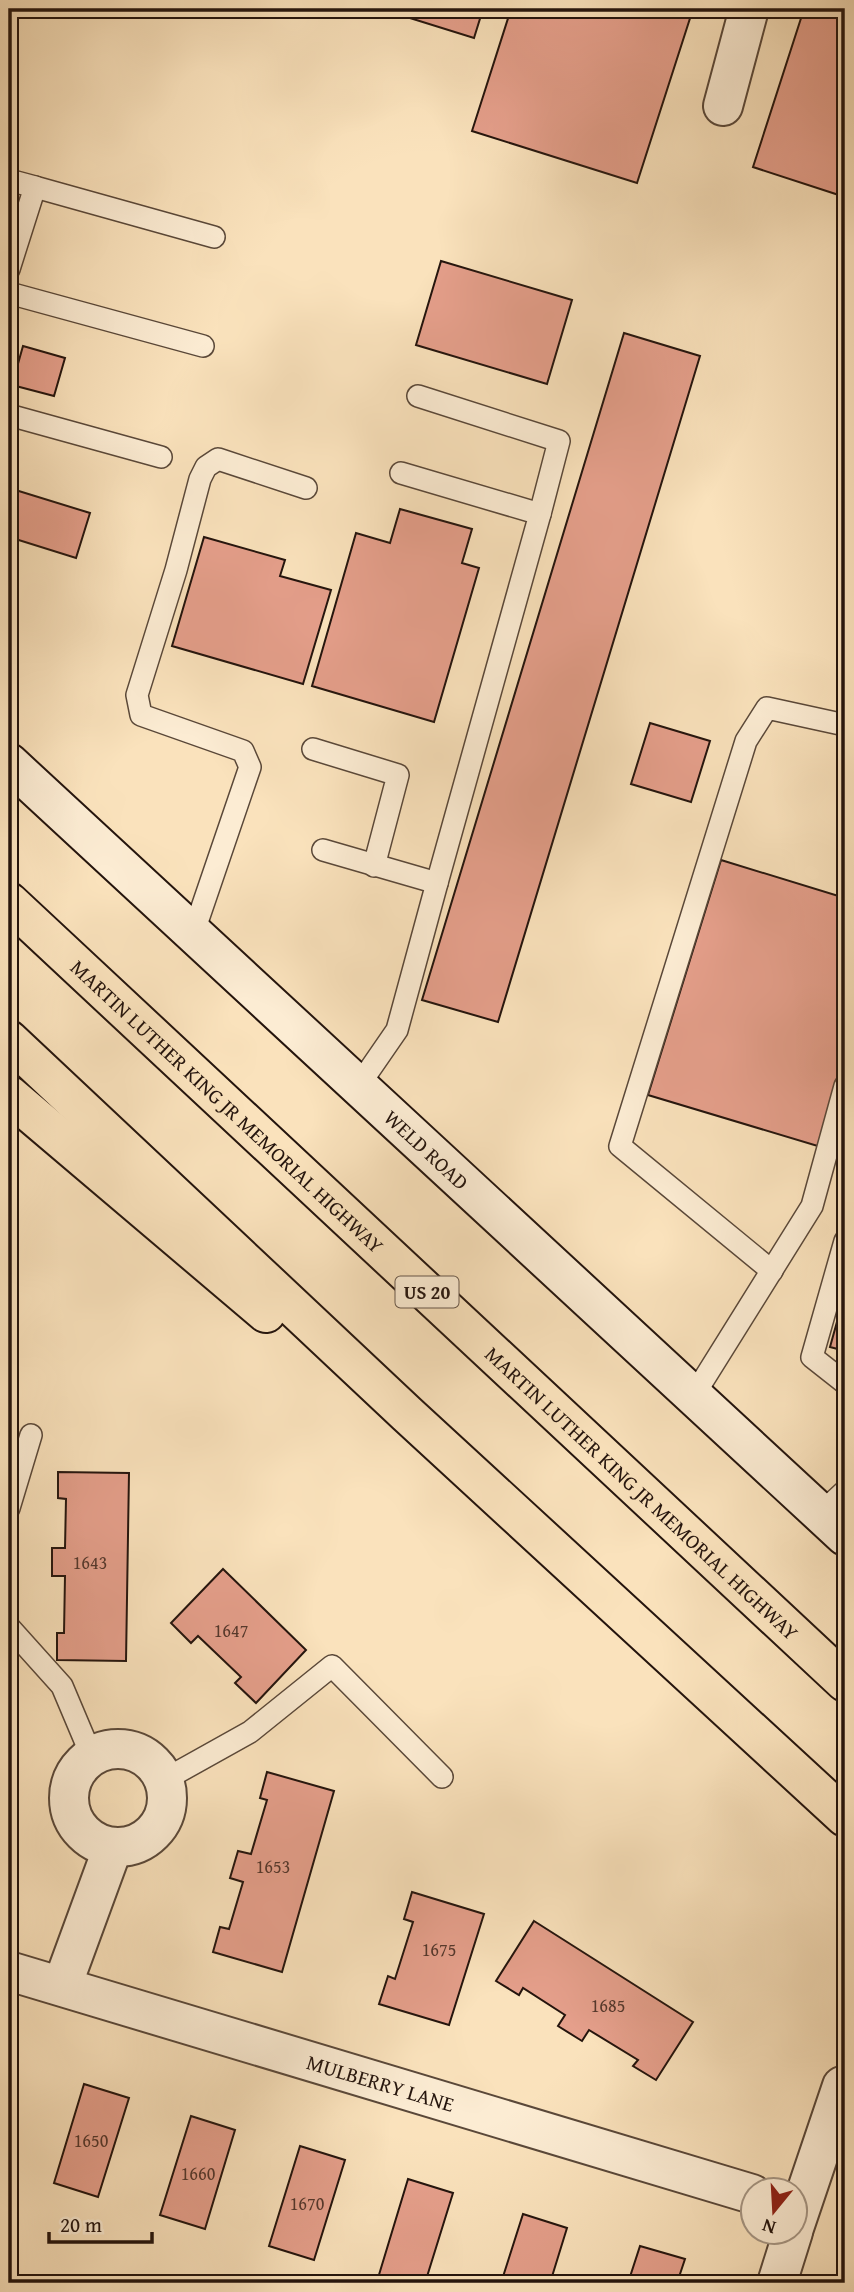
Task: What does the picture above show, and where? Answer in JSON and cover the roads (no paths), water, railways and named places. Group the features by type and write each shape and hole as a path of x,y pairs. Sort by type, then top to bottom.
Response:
{"highway":[{"name":"MARTIN LUTHER KING JR MEMORIAL HIGHWAY","path":"9,902 845,1682"},
{"path":"9,1040 407,1414 845,1817"},
{"path":"9,1095 251,1303 407,1414"}],"street":[{"path":"723,106 749,9"},
{"name":"WELD ROAD","path":"9,763 357,1088 694,1395 837,1514"},
{"path":"105,1751 133,1752 157,1768 164,1780 166,1809 152,1833 127,1847 113,1847 88,1837 72,1816 69,1803 74,1777 92,1757 105,1751"},
{"path":"62,1986 113,1847"},
{"name":"MULBERRY LANE","path":"9,1971 738,2190"},
{"path":"808,2184 842,2086"},
{"path":"777,2283 788,2246"}],"lane":[{"path":"9,180 214,237"},
{"path":"9,269 35,187"},
{"path":"9,293 203,346"},
{"path":"357,1088 397,1030 559,441 418,396"},
{"path":"9,415 161,457"},
{"path":"193,934 250,767 243,751 141,715 136,695 176,570 200,479 206,467 218,459 306,488"},
{"path":"401,473 540,514"},
{"path":"772,1270 620,1146 746,741 767,708 845,725"},
{"path":"313,749 398,775 374,866"},
{"path":"323,850 437,883"},
{"path":"694,1395 812,1206 845,1086"},
{"path":"845,1241 812,1357 845,1383"},
{"path":"9,1508 31,1435"},
{"path":"9,1627 62,1686 92,1757"},
{"path":"164,1780 250,1732 332,1666 442,1777"}]}
